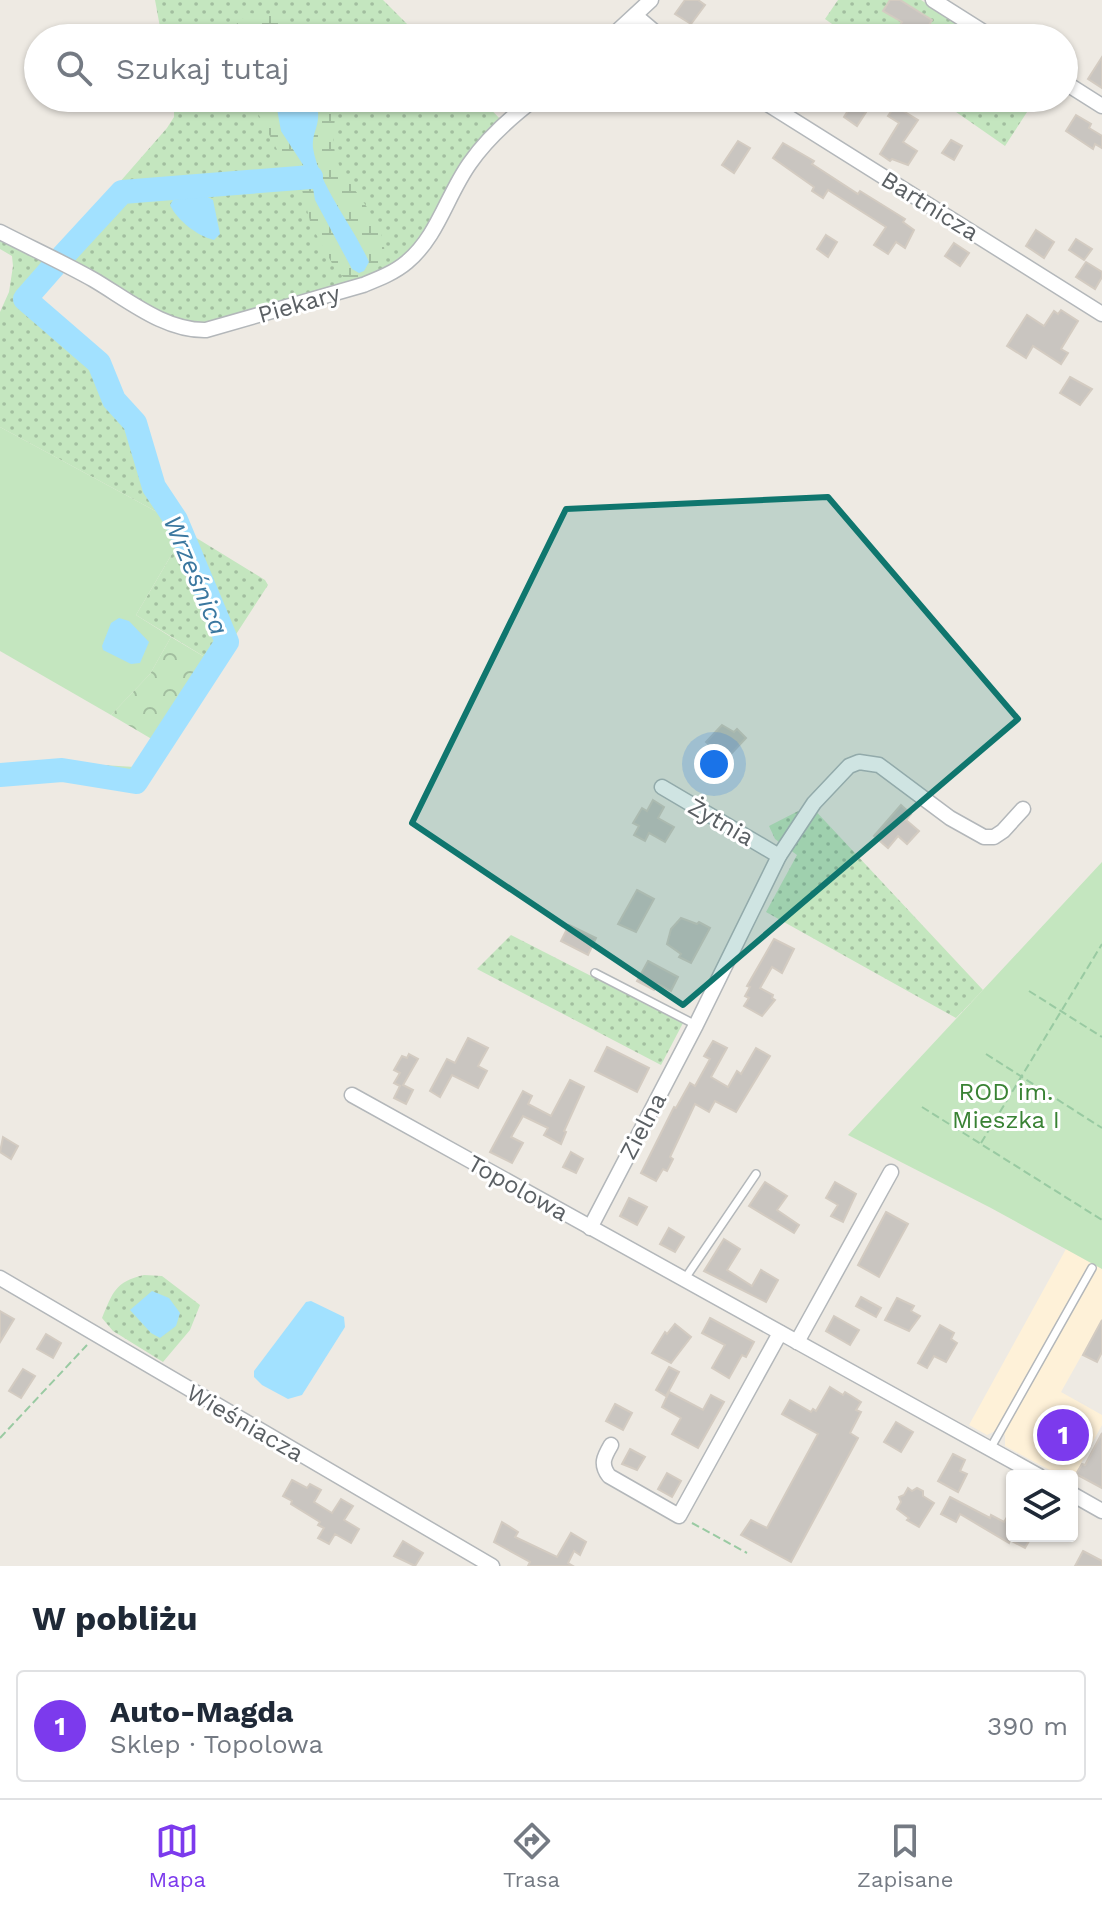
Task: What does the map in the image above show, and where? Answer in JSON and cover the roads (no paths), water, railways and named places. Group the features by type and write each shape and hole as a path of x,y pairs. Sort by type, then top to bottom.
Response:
{"street":[{"path":"627,24 651,0"},
{"path":"933,0 971,24"},
{"path":"636,16 645,24"},
{"path":"1078,91 1102,106"},
{"name":"Piekary","path":"0,232 95,281 133,306 177,325 206,330 363,285 388,275 408,262 434,229 468,166 488,139 520,112"},
{"name":"Bartnicza","path":"780,112 1102,314"},
{"name":"Zielna","path":"590,1228 696,1025 779,856 814,803 849,766 859,762 879,765 950,818 984,837 994,837 1003,831 1023,809"},
{"name":"Żytnia","path":"662,787 779,856"},
{"name":"Topolowa","path":"352,1095 1028,1470"},
{"path":"797,1342 891,1172"},
{"name":"Wieśniacza","path":"0,1278 492,1566"},
{"path":"611,1445 603,1463 609,1476 679,1516 780,1333"},
{"path":"1078,1497 1102,1511"}],"lane":[{"path":"595,973 696,1025"},
{"path":"684,1280 756,1174"},
{"path":"990,1449 1092,1268"}],"water":[{"path":"278,112 318,112 313,142 317,162 329,192 369,262 364,271 359,273 352,269 315,200 311,177 281,131"},
{"path":"204,195 213,200 220,234 214,240 188,227 170,205 173,200"},
{"path":"119,618 129,621 149,642 140,663 131,664 103,650 111,623"},
{"path":"152,1291 169,1298 180,1313 176,1326 160,1338 151,1333 130,1310"},
{"path":"311,1301 344,1317 345,1327 302,1395 288,1399 262,1385 254,1377 254,1371 306,1302"}],"waterway":[{"name":"Wrześnica","path":"63,256 122,192 311,177"},
{"name":"Wrześnica","path":"0,775 62,770 136,782 227,642 176,520 154,487 135,423 114,400 99,363 25,299 54,266"}],"place":[{"name":"Auto-Magda","path":"1063,1435"}],"park label":[{"name":"ROD im. Mieszka I","path":"1006,1106"}]}
